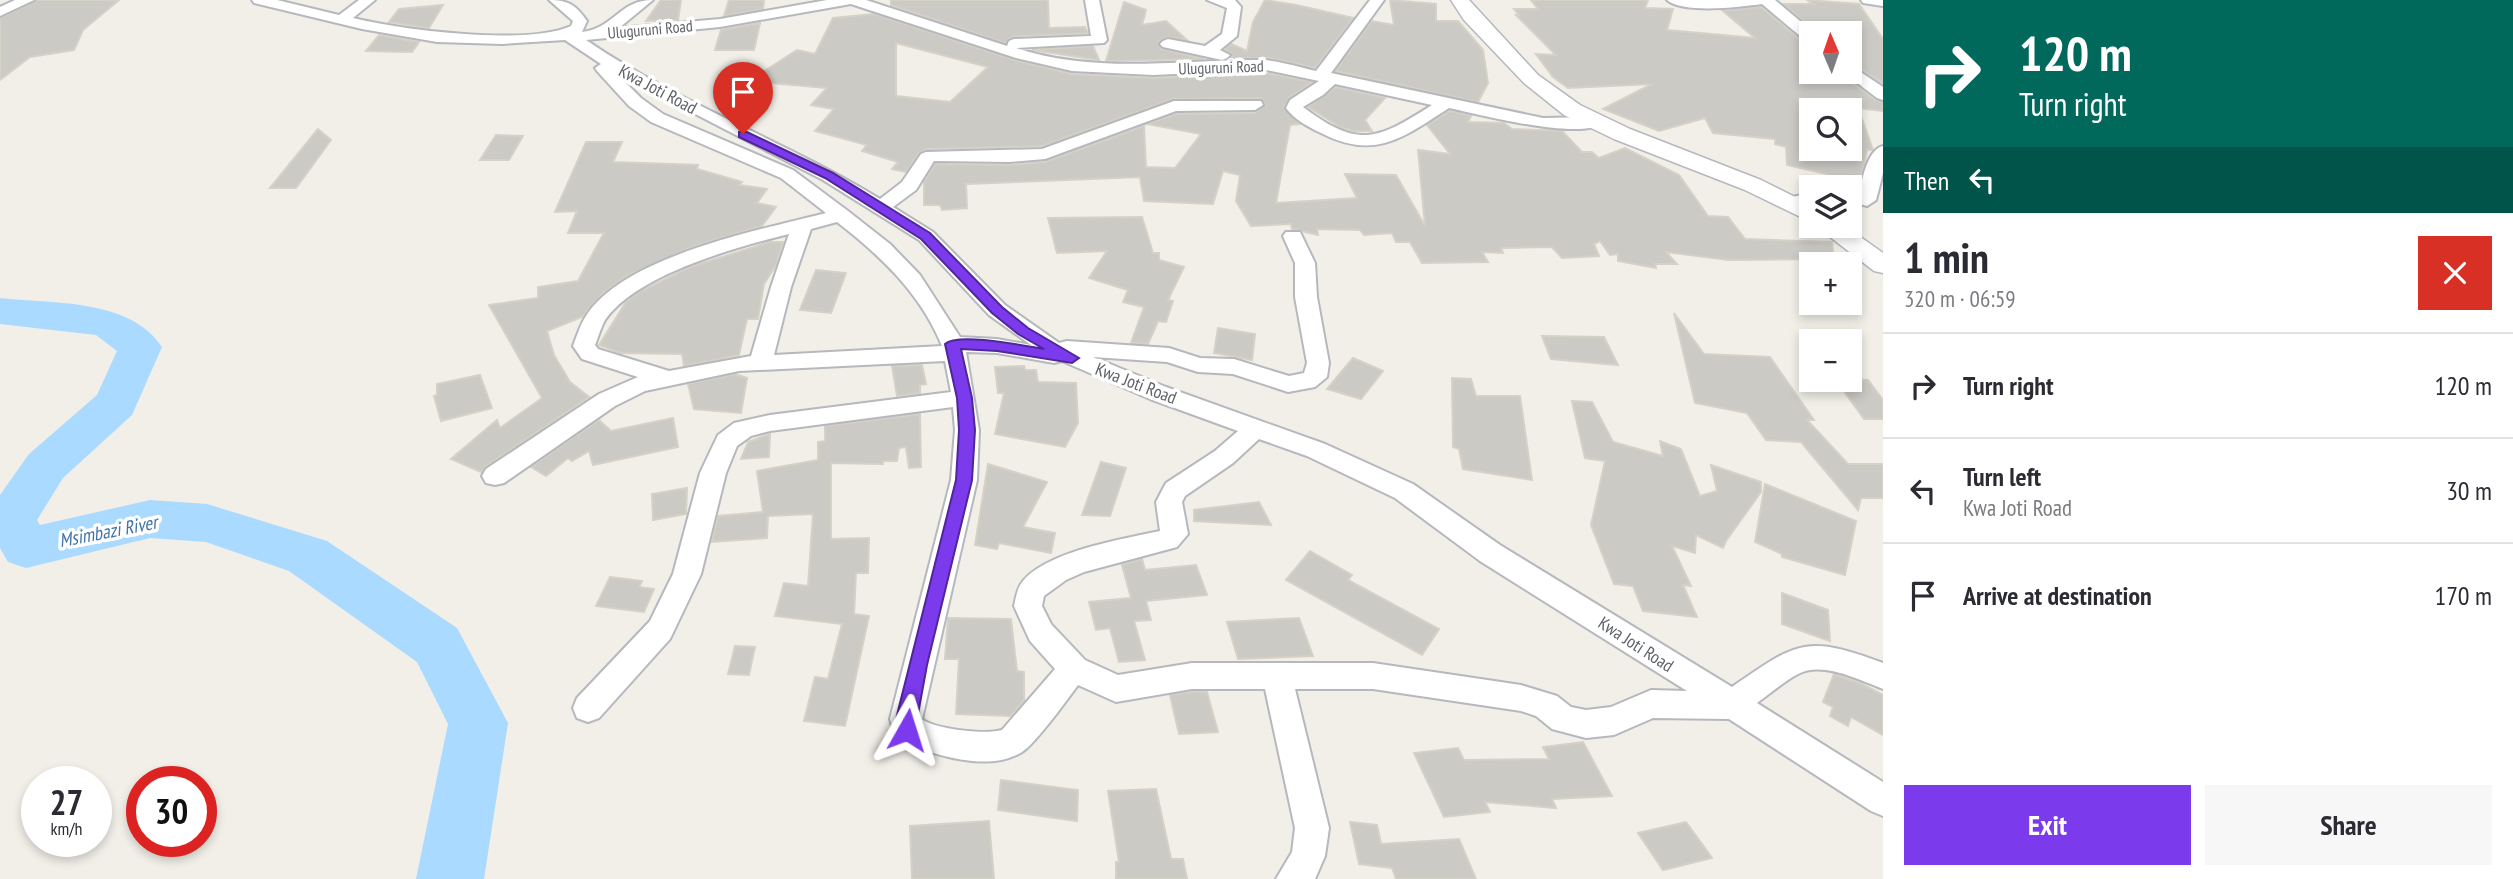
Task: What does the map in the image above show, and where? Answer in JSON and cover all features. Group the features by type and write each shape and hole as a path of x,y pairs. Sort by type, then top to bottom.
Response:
{"street":[{"path":"1,11 27,0"},
{"path":"259,0 341,20 437,37 502,39 569,36 578,28 580,21 571,10 556,0"},
{"path":"341,20 368,0"},
{"path":"646,0 601,45 601,65 607,72 635,102 657,118 787,174 841,215 900,263 913,279 954,348 967,430 964,480 917,665 906,719 907,730 933,739 976,746 996,746 1012,741 1074,668"},
{"name":"Uluguruni Road","path":"601,45 852,0 1021,55 1095,68 1153,70 1266,65 1544,123 1594,122"},
{"path":"992,45 1099,40 1092,0"},
{"path":"1209,50 1229,36 1234,7 1229,2 1214,0"},
{"path":"1377,0 1317,92 1296,104 1294,108 1337,135 1347,138 1385,139 1445,104"},
{"path":"1460,0 1471,16 1531,79 1572,110 1594,122 1799,201"},
{"path":"1674,0 1719,5 1764,0 1799,28"},
{"path":"1868,0 1883,2"},
{"name":"Kwa Joti Road","path":"569,36 601,45 743,134 829,176 926,236 997,310 1049,348 1359,468 1404,491 1490,553 1615,629 1730,705 1883,800"},
{"path":"1168,44 1209,50 1237,66"},
{"path":"1862,79 1883,95"},
{"path":"880,208 909,186 927,158 932,156 1009,157 1045,154 1174,106 1255,105"},
{"path":"1867,200 1871,180 1883,151"},
{"path":"667,379 590,354 584,346 586,331 595,317 618,296 664,267 689,257 841,215"},
{"path":"761,362 781,287 802,226"},
{"path":"1049,348 1168,355 1198,365 1234,367 1279,383 1307,382 1315,377 1318,363 1306,297 1305,263 1293,236"},
{"path":"1846,238 1883,265"},
{"path":"495,476 607,400 639,386 710,369 761,362 997,346 1072,358"},
{"path":"588,708 660,630 687,574 713,473 727,441 743,429 770,423 964,398"},
{"path":"1256,428 1224,457 1175,490 1169,502 1175,534 1168,540 1101,555 1047,578 1033,590 1028,606 1040,632 1074,668 1116,689 1192,676 1373,676 1521,698 1546,706 1563,719 1586,724 1614,721 1651,704 1730,705 1793,662 1817,657 1851,664 1883,676"},
{"path":"1277,676 1312,828 1311,852 1303,868 1293,879"}],"building":[{"path":"36,0 119,0 83,30 74,50 30,57 0,80 0,18"},
{"path":"661,0 681,0 678,20 646,21"},
{"path":"729,0 764,0 763,9 724,16"},
{"path":"891,0 1048,0 1049,28 1085,27 1088,33 1014,36 1005,43 891,5"},
{"path":"1265,0 1353,18 1315,68 1270,58 1231,58 1231,53 1225,49 1231,44 1247,51 1253,22"},
{"path":"1390,0 1436,4 1436,21 1458,21 1483,50 1488,83 1478,102 1335,71 1372,21 1394,25"},
{"path":"1531,0 1648,0 1645,8 1673,9 1667,30 1755,38 1723,11 1761,7 1799,39 1799,84 1854,84 1875,100 1883,102 1883,111 1862,108 1862,98 1799,98 1799,161 1862,161 1862,119 1873,150 1867,150 1862,175 1828,175 1787,165 1786,147 1775,144 1775,139 1713,133 1705,118 1659,131 1603,109 1652,84 1568,88 1553,77 1536,54 1556,55 1516,15 1519,15 1514,9 1538,9"},
{"path":"1807,0 1859,4 1883,39 1883,83 1862,70 1862,21 1803,21 1784,4 1813,4"},
{"path":"1124,2 1146,10 1142,25 1166,21 1187,40 1167,37 1158,42 1161,49 1204,59 1106,61"},
{"path":"443,5 429,28 389,22 399,9"},
{"path":"874,14 1015,60 1071,74 1153,78 1266,73 1312,82 1289,98 1284,107 1300,124 1290,125 1276,203 1357,198 1345,174 1396,175 1425,226 1418,150 1450,154 1427,125 1450,111 1471,116 1468,122 1504,123 1512,129 1562,131 1582,152 1592,152 1599,158 1625,148 1679,175 1708,216 1728,217 1745,239 1832,242 1833,252 1799,252 1799,259 1729,260 1666,252 1677,264 1655,264 1656,268 1618,261 1618,254 1610,255 1600,241 1594,244 1599,256 1562,258 1552,247 1501,248 1503,253 1482,252 1488,262 1422,263 1410,242 1396,242 1392,233 1364,235 1360,230 1317,229 1318,235 1292,229 1291,224 1251,226 1236,201 1240,175 1223,171 1213,204 1144,201 1140,177 966,184 967,208 942,210 940,205 924,205 924,182 935,164 1009,165 1045,162 1144,126 1146,167 1175,168 1201,134 1147,124 1176,114 1255,113 1265,104 1261,98 1173,99 1042,146 926,149 919,153 906,172 892,169 898,162 862,151 867,145 815,131 834,109 811,105 827,88 749,81 797,50 815,54 833,18","holes":["896,43 988,67 950,102 896,96"]},
{"path":"760,23 754,50 715,50 721,30"},
{"path":"379,35 419,42 412,52 366,51"},
{"path":"1093,46 1099,60 1032,50"},
{"path":"1336,87 1385,98 1365,120 1372,131 1354,131 1340,127 1308,107"},
{"path":"318,129 331,140 296,188 270,188"},
{"path":"496,135 523,136 509,160 480,160"},
{"path":"586,142 622,142 613,162 698,165 697,169 742,182 739,185 767,189 757,203 776,207 762,226 695,246 629,275 603,293 582,317 547,331 554,355 570,382 589,397 481,472 451,459 497,420 500,428 542,398 489,305 538,298 538,287 578,281 604,233 568,233 577,211 555,212"},
{"path":"1142,217 1153,253 1159,253 1159,260 1184,267 1168,300 1173,301 1166,322 1158,321 1148,344 1131,343 1144,307 1123,302 1128,290 1089,278 1107,251 1057,253 1048,218"},
{"path":"770,242 783,242 776,265 764,284 758,319 747,319 739,355 684,366 682,354 621,353 599,345 626,302 641,291 690,267"},
{"path":"816,270 846,273 831,313 800,310"},
{"path":"1674,313 1704,354 1770,357 1814,420 1807,420 1848,464 1883,464 1883,498 1861,498 1858,510 1801,442 1766,440 1747,413 1695,403"},
{"path":"1218,328 1255,334 1252,360 1214,353"},
{"path":"1542,336 1604,337 1618,365 1551,359"},
{"path":"1353,358 1383,371 1361,399 1327,389"},
{"path":"922,365 926,384 920,385 920,393 897,396 892,366"},
{"path":"1024,366 1025,370 1036,370 1038,382 1076,383 1078,423 1065,447 995,434 1004,393 998,393 995,367"},
{"path":"735,374 747,378 741,413 694,409 688,384"},
{"path":"480,375 492,408 441,421 434,396 437,395 437,384"},
{"path":"1452,378 1471,379 1476,396 1520,396 1532,480 1463,469 1459,449 1453,447"},
{"path":"1862,380 1868,380 1883,400 1883,419 1864,419 1845,392 1862,392"},
{"path":"1572,401 1592,402 1613,442 1663,456 1660,441 1681,449 1700,496 1717,491 1711,465 1761,482 1761,492 1723,548 1696,535 1695,553 1672,546 1691,586 1683,585 1697,617 1643,611 1633,586 1614,584 1591,525 1605,461 1585,458"},
{"path":"920,414 921,467 909,468 906,447 899,448 897,461 883,461 883,464 831,463 831,539 869,538 868,573 856,573 854,614 869,616 845,726 804,721 815,677 828,679 842,624 775,616 784,583 808,586 813,514 768,516 767,538 712,542 718,516 763,512 757,471 818,460 818,442 825,441 825,426"},
{"path":"673,418 678,447 593,465 589,451 572,461 568,458 546,476 531,467 599,420 611,431"},
{"path":"770,434 769,457 741,459 748,442"},
{"path":"1101,462 1126,468 1110,516 1082,515"},
{"path":"988,464 1047,482 1023,527 1055,533 1051,553 999,543 997,549 975,545"},
{"path":"1765,484 1856,521 1845,575 1782,557 1782,554 1755,542"},
{"path":"687,488 686,514 653,520 652,494"},
{"path":"1259,502 1271,525 1194,521 1194,510"},
{"path":"1310,551 1352,575 1348,580 1439,629 1422,655 1286,580"},
{"path":"1142,559 1145,570 1196,565 1207,595 1146,601 1151,620 1134,621 1145,660 1119,662 1110,628 1096,630 1089,602 1131,598 1122,565"},
{"path":"610,577 642,581 639,587 654,589 644,612 596,606"},
{"path":"1782,593 1828,610 1830,641 1782,624"},
{"path":"948,618 1011,619 1017,671 1024,672 1024,700 1010,716 956,714 959,659 945,659"},
{"path":"1299,618 1313,656 1238,659 1227,622"},
{"path":"735,646 755,647 749,675 728,674"},
{"path":"1834,674 1883,695 1883,735 1851,717 1848,726 1830,716 1833,707 1823,702"},
{"path":"1207,692 1218,732 1179,734 1170,695"},
{"path":"1583,742 1612,796 1552,799 1556,808 1485,802 1490,812 1444,817 1414,753 1458,748 1464,760 1549,759 1543,747"},
{"path":"1001,780 1078,790 1077,821 998,810"},
{"path":"1156,789 1171,859 1183,859 1187,879 1116,879 1116,862 1119,862 1108,791"},
{"path":"989,821 994,879 912,879 910,826"},
{"path":"1350,822 1377,825 1381,844 1459,839 1476,879 1396,879 1392,868 1359,864"},
{"path":"1686,822 1712,858 1663,870 1638,833"}],"waterway":[{"name":"Msimbazi River","path":"0,311 108,323 140,347 116,404 46,466 11,519 26,548 150,519 207,523 308,556 437,645 478,723 450,879"}],"route":[{"path":"743,134 829,176 926,236 997,310 1049,348 1072,358 997,346 953,344 964,398 967,430 964,480 917,665 906,719 907,730"}]}
